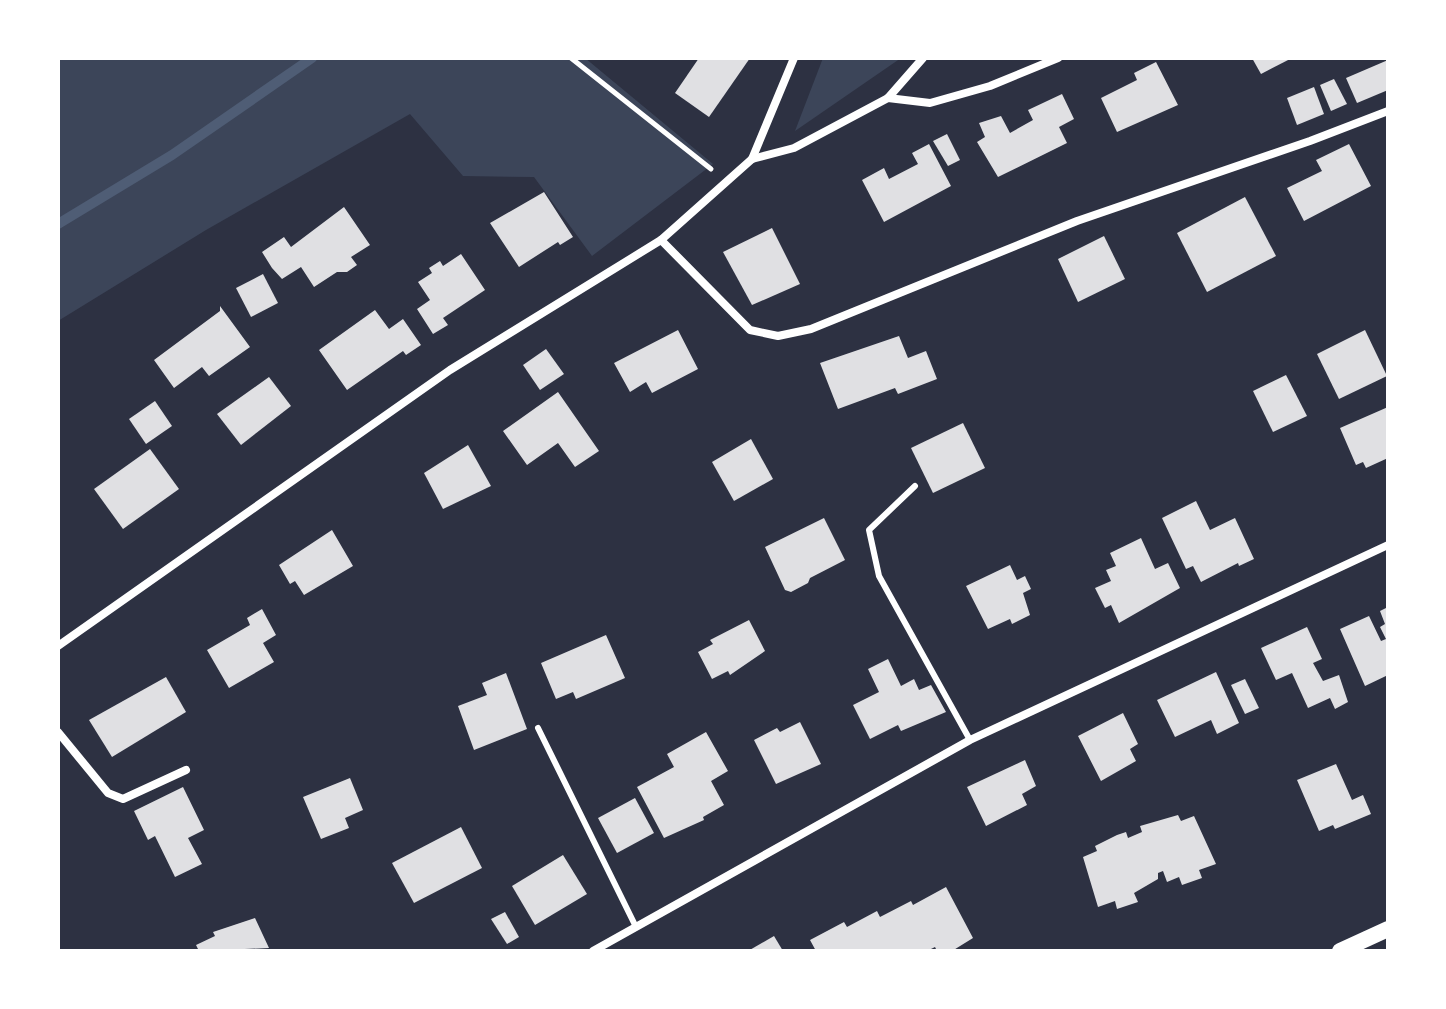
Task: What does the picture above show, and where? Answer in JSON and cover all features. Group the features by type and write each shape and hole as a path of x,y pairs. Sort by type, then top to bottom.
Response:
{"main road":[{"path":"1340,951 1388,929"}],"street":[{"path":"58,646 450,370 661,240 752,159 794,58"},
{"path":"752,159 794,148 888,98 923,58"},
{"path":"888,98 930,103 990,86 1058,58"},
{"path":"661,240 750,330 778,336 811,329 1077,221 1388,111"},
{"path":"593,951 970,740 1388,545"},
{"path":"58,732 108,793 123,799 186,770"}],"lane":[{"path":"915,486 869,530 879,576 970,740"},
{"path":"538,728 635,925"}],"path":[{"path":"571,58 632,102 726,182"}],"shaded area":[{"path":"58,58 585,58 713,164 592,256 534,177 463,176 410,114 206,230 58,321"},
{"path":"823,58 901,58 795,131"}],"building":[{"path":"699,58 750,58 709,117 675,93"},
{"path":"1252,58 1292,58 1261,74"},
{"path":"1388,60 1388,90 1357,103 1346,78"},
{"path":"1156,62 1178,105 1117,132 1101,98 1137,80 1134,73"},
{"path":"1334,79 1347,104 1331,111 1320,85"},
{"path":"1314,87 1324,114 1297,125 1287,98"},
{"path":"1062,94 1074,119 1059,127 1067,143 998,177 977,142 985,137 979,123 1001,116 1010,133 1033,120 1028,110"},
{"path":"947,134 960,160 948,166 933,141"},
{"path":"929,144 951,186 884,222 862,180 884,168 889,179 918,164 912,153"},
{"path":"1349,144 1371,186 1304,221 1287,188 1322,171 1316,160"},
{"path":"544,192 573,237 560,245 558,242 519,267 490,223"},
{"path":"1245,197 1276,256 1207,292 1177,233"},
{"path":"344,207 370,245 351,257 357,265 347,272 337,272 314,287 301,267 282,279 262,252 284,237 291,247"},
{"path":"772,228 800,284 752,305 723,252"},
{"path":"1104,236 1125,279 1078,302 1058,259"},
{"path":"461,254 485,290 443,318 448,325 433,334 417,309 430,300 418,282 432,273 429,268 440,261 443,266"},
{"path":"263,274 278,303 251,317 236,288"},
{"path":"220,306 250,347 209,376 202,367 174,388 154,360 220,311"},
{"path":"375,310 389,329 403,319 421,345 406,355 403,351 347,390 319,350"},
{"path":"678,330 698,369 652,393 646,382 630,392 614,363"},
{"path":"1365,330 1387,376 1339,399 1317,354"},
{"path":"899,336 908,358 926,351 937,379 898,394 895,388 838,409 820,363"},
{"path":"546,349 564,374 540,390 523,365"},
{"path":"1286,375 1307,416 1273,432 1253,391"},
{"path":"269,377 291,406 241,445 217,414"},
{"path":"558,392 599,451 575,467 558,443 527,465 503,431"},
{"path":"155,401 172,426 146,444 129,419"},
{"path":"1388,407 1388,458 1366,468 1363,462 1356,465 1340,428"},
{"path":"963,423 985,468 933,493 911,448"},
{"path":"751,439 773,479 734,501 712,462"},
{"path":"468,445 491,486 443,509 424,473"},
{"path":"150,449 179,489 123,529 94,489"},
{"path":"1196,501 1210,530 1235,518 1254,559 1239,566 1238,563 1201,582 1193,566 1186,569 1162,518"},
{"path":"824,518 845,560 791,592 785,590 765,547"},
{"path":"332,530 353,566 304,595 295,581 290,584 279,565"},
{"path":"1141,538 1155,569 1168,563 1180,588 1119,623 1111,605 1105,608 1095,588 1111,581 1106,570 1116,566 1110,553"},
{"path":"1010,565 1017,580 1025,576 1031,589 1023,593 1030,615 1012,624 1010,619 988,629 966,586"},
{"path":"1388,607 1388,675 1365,686 1340,629 1369,616 1381,641 1386,639 1380,627 1385,624 1380,611"},
{"path":"262,609 276,635 263,643 274,662 229,688 207,650 250,625 247,618"},
{"path":"749,620 765,651 730,675 728,671 712,679 698,652 713,644 710,640"},
{"path":"1307,627 1322,659 1313,663 1323,681 1339,675 1348,702 1335,709 1330,698 1308,708 1292,673 1276,680 1261,648"},
{"path":"606,635 625,678 576,699 573,692 556,699 541,663"},
{"path":"888,659 901,686 914,679 919,690 931,685 946,712 901,731 898,725 870,739 853,705 879,692 868,669"},
{"path":"1216,672 1239,723 1217,734 1211,720 1175,737 1157,700"},
{"path":"506,673 527,729 474,750 458,706 487,695 482,683"},
{"path":"166,677 186,712 112,757 89,720"},
{"path":"1245,679 1259,708 1245,714 1231,685"},
{"path":"1123,713 1138,744 1130,749 1136,761 1101,781 1078,736"},
{"path":"800,722 821,764 776,784 754,740 777,728 780,732"},
{"path":"706,732 728,771 711,781 724,805 703,817 704,820 664,838 637,787 674,767 667,754"},
{"path":"1025,760 1036,786 1022,794 1027,805 986,826 967,787"},
{"path":"1336,764 1352,800 1363,795 1371,814 1335,829 1333,825 1319,831 1297,780"},
{"path":"350,778 363,810 345,818 349,828 321,839 303,797"},
{"path":"183,787 204,830 188,838 202,864 175,877 155,836 148,840 134,811"},
{"path":"635,798 654,833 617,853 598,818"},
{"path":"1178,815 1181,821 1194,816 1216,864 1199,870 1202,878 1182,885 1179,877 1167,882 1163,871 1158,873 1158,879 1134,893 1138,902 1117,909 1115,901 1098,907 1083,857 1097,851 1095,846 1117,835 1126,832 1128,838 1142,832 1140,826"},
{"path":"461,827 482,868 414,903 392,863"},
{"path":"563,855 587,894 535,925 512,886"},
{"path":"946,887 973,938 952,951 937,951 935,947 927,951 816,951 810,940 844,922 847,927 877,911 880,917 911,901 913,905"},
{"path":"505,912 519,937 507,944 491,919"},
{"path":"255,918 269,948 199,951 196,945 215,936 213,932"},
{"path":"774,936 783,951 748,951"}],"waterway":[{"path":"58,224 172,155 312,58"}]}
